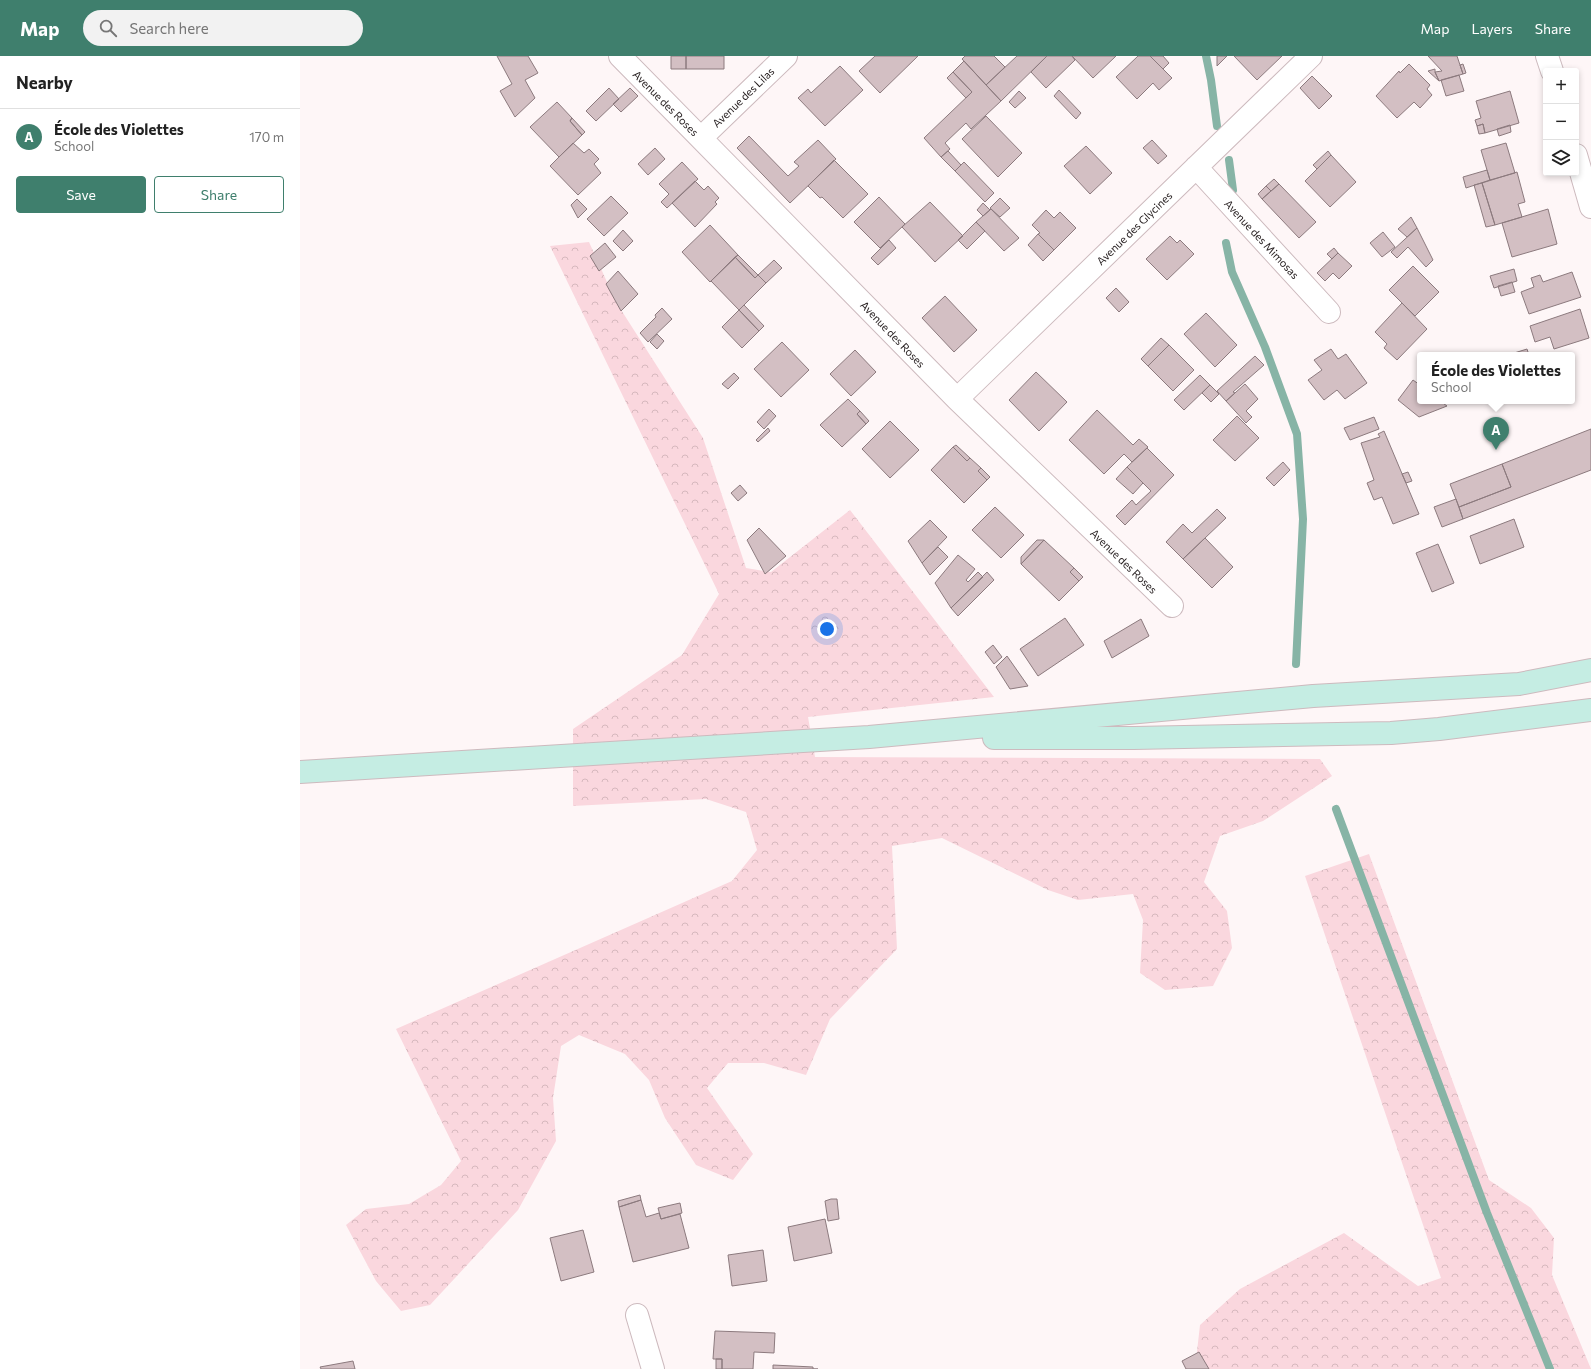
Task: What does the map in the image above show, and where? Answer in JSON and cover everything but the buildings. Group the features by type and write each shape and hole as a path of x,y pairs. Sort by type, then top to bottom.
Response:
{"main road":[{"path":"300,772 869,738 1313,696 1519,684 1591,670"},
{"path":"869,738 1134,738 1391,733 1439,729 1591,710"}],"street":[{"name":"Avenue des Roses","path":"620,56 957,399 1172,606"},
{"name":"Avenue des Lilas","path":"701,138 786,56"},
{"name":"Avenue des Glycines","path":"957,399 1311,56"},
{"path":"1547,56 1551,68"},
{"path":"1579,165 1591,207"},
{"name":"Avenue des Mimosas","path":"1196,167 1329,312"},
{"path":"637,1315 653,1369"}],"green space":[{"path":"589,242 616,302 703,438 746,568 771,572 850,510 994,697 808,717 815,757 1320,759 1332,776 1263,821 1220,836 1204,882 1227,911 1232,948 1213,986 1165,990 1140,973 1143,920 1133,894 1078,900 1048,890 942,838 892,846 897,949 830,1019 806,1075 764,1063 728,1063 707,1088 753,1154 733,1180 696,1165 665,1118 649,1080 625,1054 579,1035 561,1046 553,1098 556,1141 518,1210 430,1305 401,1311 376,1281 346,1225 366,1209 409,1204 441,1185 461,1161 396,1029 732,881 757,850 746,812 706,799 573,806 573,729 682,655 719,594 550,246"},
{"path":"1369,854 1489,1180 1531,1208 1554,1238 1552,1275 1591,1369 1195,1369 1200,1325 1240,1289 1344,1233 1418,1286 1441,1278 1305,876"}],"waterway":[{"path":"1206,56 1211,80 1217,126"},
{"path":"1229,160 1233,190"},
{"path":"1226,243 1232,272 1265,347 1297,434 1303,519 1296,664"},
{"path":"1336,809 1487,1213 1550,1369"}],"place":[{"name":"École des Violettes","path":"1496,450"}]}
